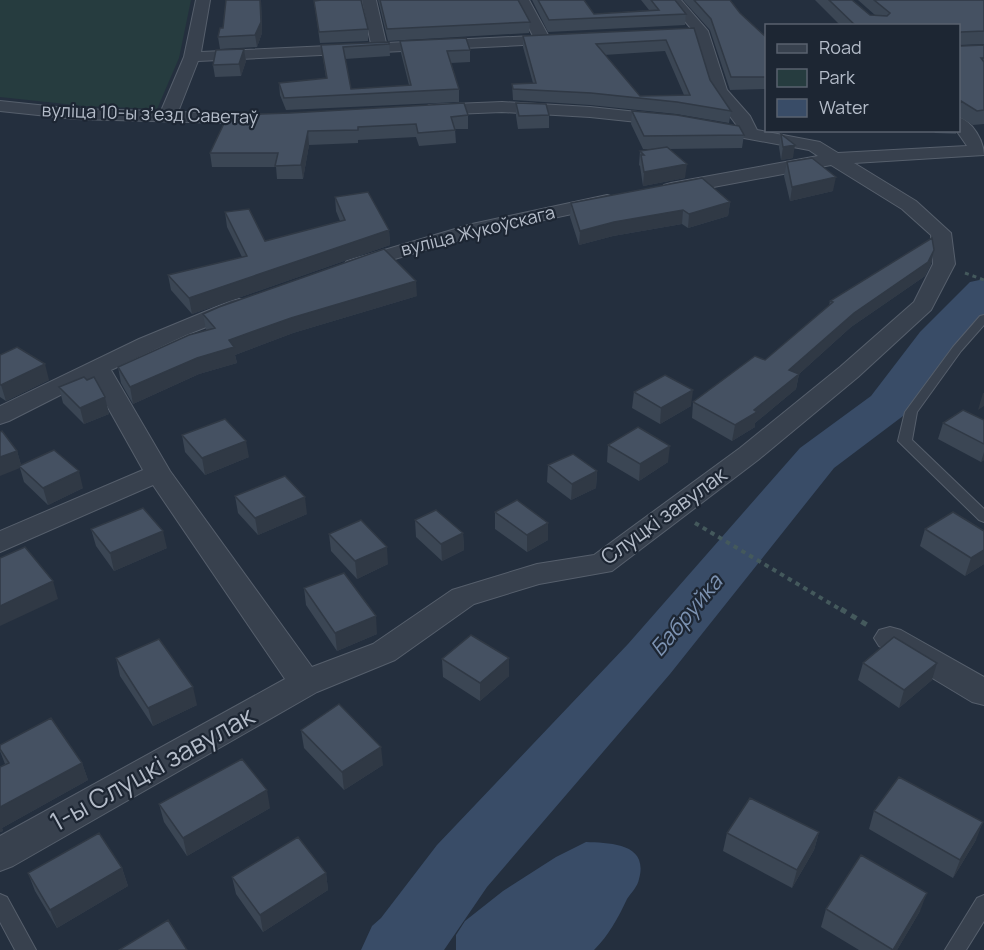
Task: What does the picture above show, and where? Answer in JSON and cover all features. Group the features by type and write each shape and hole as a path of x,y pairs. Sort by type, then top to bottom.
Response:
{"street":[{"path":"168,115 192,57 203,0"},
{"path":"369,0 379,47"},
{"path":"522,0 543,40"},
{"path":"674,0 701,31 719,91 744,120 749,132"},
{"path":"678,32 701,31"},
{"path":"192,57 577,38"},
{"name":"вуліца 10-ы зʼезд Саветаў","path":"0,106 76,114 283,118"},
{"path":"409,111 502,107 590,112 676,121 749,132 814,146 832,159"},
{"path":"960,124 982,150"},
{"path":"651,193 832,159 982,150"},
{"name":"Слуцкі завулак","path":"304,683 384,652 463,597 537,574 602,564 758,447 849,372 922,305 944,264 941,233 909,205 832,159"},
{"name":"вуліца Жукоўскага","path":"334,273 388,253 486,227 628,197"},
{"path":"0,416 213,315 257,300"},
{"path":"98,368 158,473 304,683"},
{"path":"0,542 158,473"},
{"path":"890,638 984,693"},
{"name":"1-ы Слуцкі завулак","path":"0,855 304,683"}],"lane":[{"path":"984,318 911,412 904,441 984,517"},
{"path":"0,903 26,950"},
{"path":"955,950 984,904"}],"path":[{"path":"966,274 984,280"},
{"path":"723,540 890,638"}],"green space":[{"path":"0,0 191,0 179,58 157,109 84,106 0,97"}],"water":[{"path":"586,842 625,847 638,858 641,867 636,887 609,932 594,950 456,950 456,935 465,921 503,891 556,857"}],"building":[{"path":"226,0 260,0 261,22 255,35 218,37 220,28 223,28"},
{"path":"361,0 368,29 319,32 314,1"},
{"path":"380,0 518,0 530,22 387,29"},
{"path":"538,0 584,0 594,14 659,10 651,0 675,0 686,14 549,20"},
{"path":"694,0 730,0 740,13 765,36 765,77 731,77 711,19"},
{"path":"829,0 852,0 870,15 887,16 890,13 874,0 984,0 984,31 960,33 960,24 854,24"},
{"path":"694,28 710,80 731,111 677,102 591,93 513,89 512,84 536,83 523,36","holes":["666,40 690,95 640,96 596,44"]},
{"path":"466,38 470,50 447,51 459,89 284,98 279,83 327,78 321,45 389,42 389,44 343,47 351,89 411,85 400,41"},
{"path":"960,45 984,45 984,58 981,58 984,62 984,110 977,111 961,101 960,104"},
{"path":"244,49 239,64 213,65 216,50"},
{"path":"464,103 468,115 451,117 455,130 418,133 416,124 358,127 358,130 308,131 301,165 275,166 278,153 210,153 228,115"},
{"path":"516,103 546,104 549,115 519,116"},
{"path":"632,111 677,115 739,126 744,135 644,136"},
{"path":"781,134 795,145 783,147"},
{"path":"667,147 687,164 644,172 641,155 644,155 640,151"},
{"path":"812,158 836,177 792,187 787,162"},
{"path":"702,178 730,202 689,214 683,210 614,222 580,231 571,203"},
{"path":"368,192 389,230 189,298 168,275 247,256 225,212 249,209 265,241 345,220 335,197"},
{"path":"932,238 934,250 928,262 854,313 789,370 799,374 754,410 757,412 735,425 693,402 755,356 765,360 833,302 830,301"},
{"path":"384,249 416,281 291,318 229,340 234,347 197,358 130,387 118,367 189,335 215,328 203,314"},
{"path":"17,347 45,364 1,385 0,355"},
{"path":"665,375 693,390 661,408 634,392"},
{"path":"84,377 87,380 94,377 105,397 80,408 59,387"},
{"path":"963,410 984,420 984,444 943,423"},
{"path":"225,419 246,441 202,458 182,435"},
{"path":"638,427 670,446 640,464 608,445"},
{"path":"2,431 17,451 0,457 0,432"},
{"path":"54,450 79,471 43,488 19,466"},
{"path":"573,454 597,471 572,484 548,465"},
{"path":"285,476 305,497 255,518 235,496"},
{"path":"517,500 548,523 527,535 495,512"},
{"path":"143,508 163,531 110,553 91,529"},
{"path":"436,510 463,533 441,544 415,520"},
{"path":"953,512 984,531 984,550 971,558 925,529"},
{"path":"361,520 387,547 355,561 329,534"},
{"path":"25,547 53,581 0,606 0,558"},
{"path":"344,573 376,616 335,633 304,588"},
{"path":"471,635 509,658 480,683 442,659"},
{"path":"894,637 937,663 904,690 863,663"},
{"path":"159,639 193,687 148,708 116,658"},
{"path":"339,704 381,747 342,772 301,730"},
{"path":"51,718 82,763 0,807 0,767 9,763 0,745"},
{"path":"242,759 267,790 183,838 159,804"},
{"path":"899,777 983,822 960,860 874,811"},
{"path":"750,798 819,832 797,870 727,833"},
{"path":"99,833 122,868 50,910 28,873"},
{"path":"298,837 326,873 260,915 232,877"},
{"path":"861,855 927,893 893,950 826,909"},
{"path":"168,920 187,950 119,950"}],"waterway":[{"name":"Бабруйка","path":"398,950 407,942 462,866 649,659 817,458 887,406 935,341 984,291"}]}
